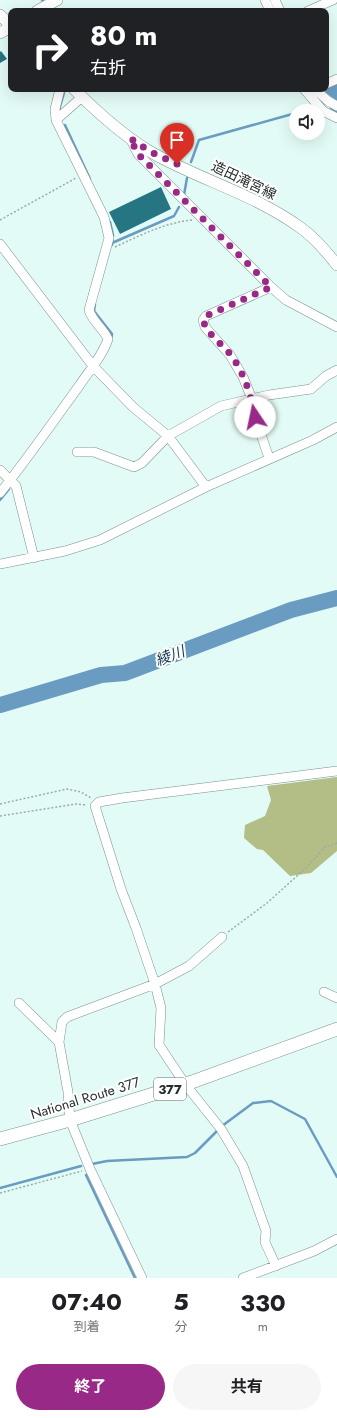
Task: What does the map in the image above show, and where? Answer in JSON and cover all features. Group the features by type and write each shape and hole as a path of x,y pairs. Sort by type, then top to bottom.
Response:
{"highway":[{"name":"National Route 377","path":"0,1139 70,1120 185,1084 337,1029"}],"main road":[{"path":"42,8 57,0"},
{"path":"0,15 8,23"},
{"name":"造田滝宮線","path":"77,92 130,138 149,151 285,218 302,228 322,246 337,265"}],"street":[{"path":"315,8 333,0"},
{"path":"0,493 11,480 92,366 106,344 108,338 105,332 90,316 88,310 108,248 109,238 104,217 56,120 55,109 59,92"},
{"path":"307,92 323,111 337,118"},
{"path":"318,92 328,101 337,106"},
{"path":"56,120 82,97"},
{"path":"130,138 138,154 271,287 286,300 337,327"},
{"path":"0,244 92,366 133,407 168,436 206,487"},
{"path":"269,458 255,417 252,399 243,377 230,355 205,327 203,320 206,316 271,287"},
{"path":"77,452 94,452 134,467 142,463 168,436 221,406 269,395 311,389 326,376 337,370"},
{"path":"0,564 34,558 100,540 206,487 269,458 313,440 337,427"},
{"path":"0,470 11,480 18,493 34,558"},
{"path":"276,1266 265,1242 266,1231 243,1166 219,1127 185,1084 159,1045 161,1008 155,984 136,928 120,889 97,804 179,790 337,771"},
{"path":"142,1278 90,1169 70,1120 68,1092 58,1042 62,1022 67,1017 155,984 189,966 222,937"},
{"path":"324,992 337,998"},
{"path":"19,1003 58,1042"},
{"path":"243,1278 314,1251 337,1239"}],"path":[{"path":"0,220 76,178 82,171"},
{"path":"108,248 116,247 162,225 202,219"},
{"path":"0,804 67,789 81,792 97,804"},
{"path":"0,816 76,804 97,804"},
{"path":"222,937 267,902 307,866 325,847 337,843"},
{"path":"0,1193 90,1169"}],"green space":[{"path":"337,777 337,851 311,873 290,876 263,850 257,849 244,838 245,825 265,816 271,800 267,786"}],"water":[{"path":"337,83 337,101 325,92 329,92 329,87"}],"building":[{"path":"1,51 7,59 0,63 0,52"},
{"path":"161,187 171,209 120,234 109,212"}],"waterway":[{"path":"59,110 64,93"},
{"path":"331,108 337,112"},
{"path":"191,162 199,140 289,115"},
{"path":"65,125 90,179"},
{"path":"184,195 187,178"},
{"path":"112,243 174,216 179,207"},
{"path":"110,222 113,235 112,245"},
{"path":"95,304 94,311 112,334 111,341"},
{"path":"0,500 9,489"},
{"name":"綾川","path":"0,705 101,675 125,673 291,610 337,598"},
{"path":"222,1126 253,1103 271,1101 305,1119 337,1177"},
{"path":"92,1164 107,1161 187,1157 195,1153 218,1130"},
{"path":"0,1188 81,1166"},
{"path":"86,1175 135,1278"}],"route":[{"path":"177,164 149,151 130,138 138,154 271,287 206,316 203,320 205,327 230,355 243,377 252,399 255,417"}]}
